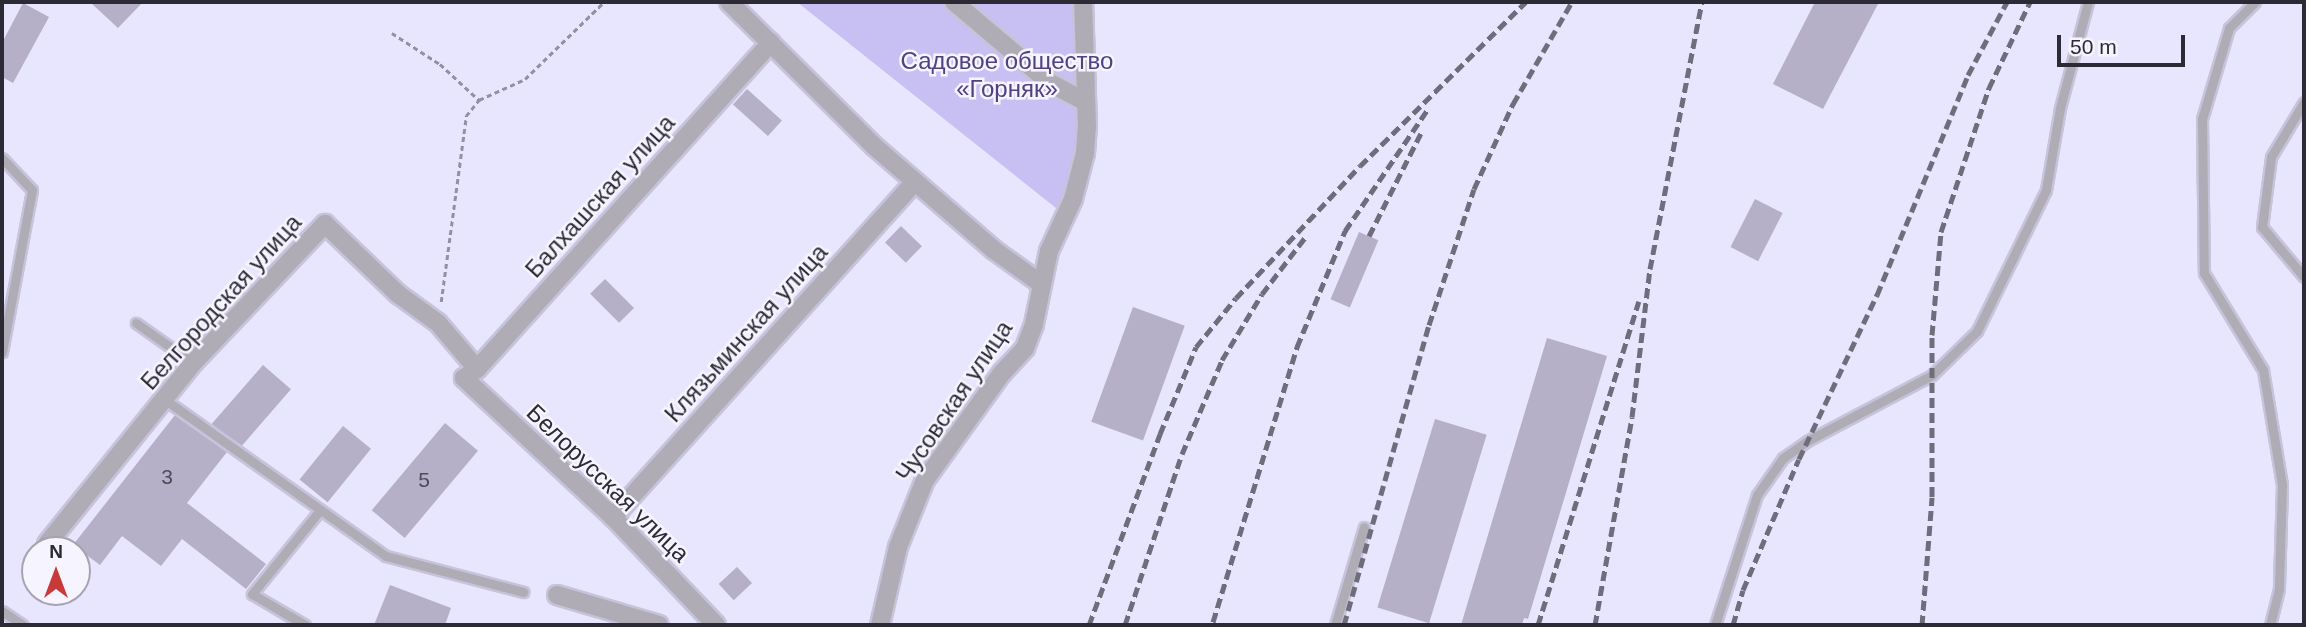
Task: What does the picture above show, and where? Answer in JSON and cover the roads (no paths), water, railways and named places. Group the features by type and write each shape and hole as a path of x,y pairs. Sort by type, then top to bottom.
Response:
{"street":[{"path":"729,2 915,182 994,250 1040,283"},
{"path":"954,2 1050,83 1085,102"},
{"name":"Чусовская улица","path":"880,625 898,547 925,480 1002,373 1025,348 1041,299 1040,283 1049,251 1080,176 1087,127 1083,2"},
{"name":"Балхашская улица","path":"470,373 771,43"},
{"name":"Клязьминская улица","path":"613,517 915,182"},
{"name":"Белгородская улица","path":"53,536 193,363 325,224 398,294 438,323 470,373"},
{"name":"Белорусская улица","path":"470,373 716,625"},
{"path":"557,595 659,625"}],"lane":[{"path":"1715,625 1757,495 1783,458 1807,441 1932,375 1977,331 2046,190 2060,108 2088,2"},
{"path":"2255,2 2229,28 2202,119 2204,273 2263,370 2282,485 2279,589 2270,625"},
{"path":"2304,102 2271,157 2262,227 2304,277"},
{"path":"2,158 32,190 2,352"},
{"path":"136,323 193,363"},
{"path":"164,399 386,556 523,592"},
{"path":"305,625 252,594 320,510"},
{"path":"1335,625 1364,527"},
{"path":"2,611 23,625"}],"railway":[{"path":"1089,625 1160,434 1196,347 1236,298 1360,166 1526,2"},
{"path":"1344,625 1429,325 1474,189 1513,104 1572,2"},
{"path":"1595,625 1632,417 1650,269 1702,2"},
{"path":"1733,625 1743,590 1799,459 1877,295 1968,75 2007,2"},
{"path":"1922,625 1932,497 1932,335 1941,232 1989,88 2030,2"},
{"path":"1213,622 1297,347 1345,231 1428,109"},
{"path":"1369,236 1421,133"},
{"path":"1125,625 1182,454 1222,360 1262,294 1307,235"},
{"path":"1538,625 1639,301"}],"park label":[{"name":"Садовое общество «Горняк»","path":"1007,75"}]}
